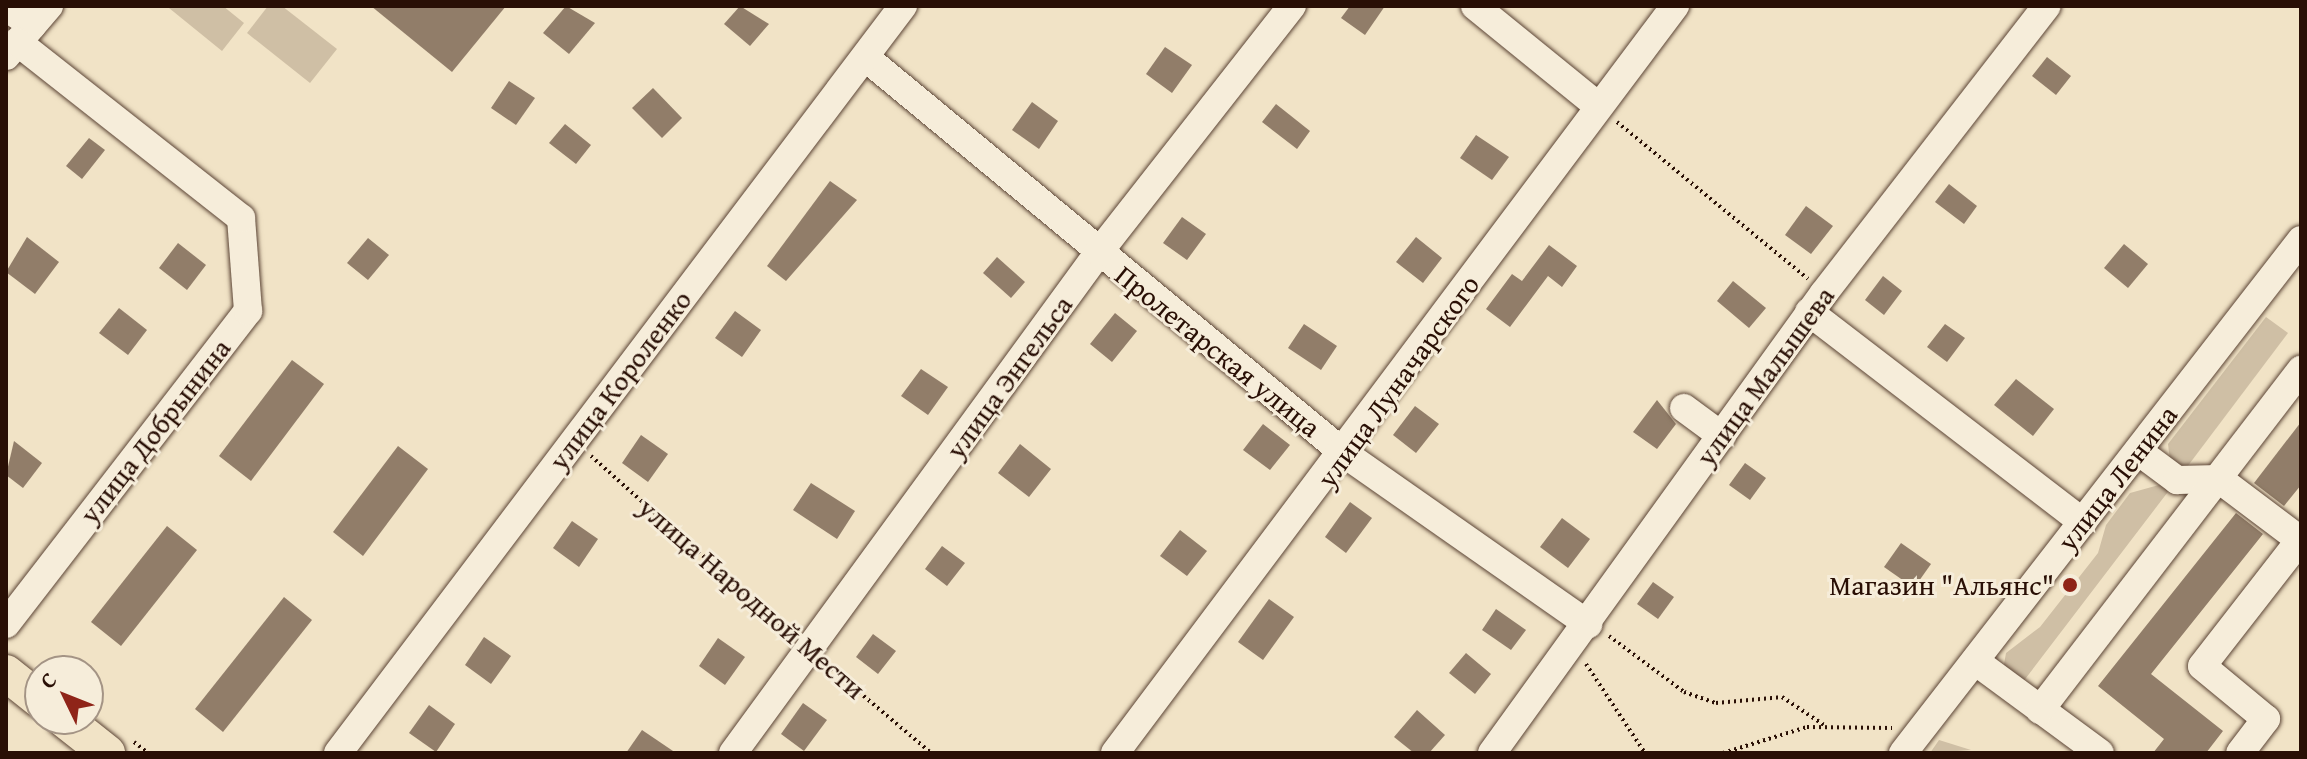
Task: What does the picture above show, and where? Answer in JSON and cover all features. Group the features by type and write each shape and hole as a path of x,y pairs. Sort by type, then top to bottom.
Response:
{"main road":[{"path":"6,673 24,687"},
{"path":"84,735 107,753"}],"street":[{"name":"улица Короленко","path":"338,753 903,6"},
{"name":"улица Энгельса","path":"733,753 811,652 1099,252 1292,6"},
{"path":"1475,6 1597,105"},
{"name":"улица Луначарского","path":"1115,753 1345,454 1597,105 1675,6"},
{"name":"улица Малышева","path":"1492,753 1588,624 1816,302 2047,6"},
{"path":"6,7 26,32"},
{"name":"улица Добрынина","path":"6,624 248,311 241,218 26,32"},
{"name":"Пролетарская улица","path":"865,57 1345,454 1588,624"},
{"name":"улица Ленина","path":"1908,747 2301,240"},
{"path":"1816,302 2083,522"},
{"path":"2040,710 2301,370"},
{"path":"1684,408 1722,436"},
{"path":"2138,451 2177,480 2219,479 2300,540 2202,666 2266,719 2240,753"},
{"path":"1975,661 2100,753"}],"path":[{"path":"1597,105 1816,302"},
{"name":"улица Народной Мести","path":"574,441 811,652 931,753"},
{"path":"1588,624 1684,692 1716,703 1782,697 1824,725"},
{"path":"1571,647 1645,753"},
{"path":"1723,753 1824,725 1888,725 1908,747"}],"shaded area":[{"path":"223,6 244,23 222,51 169,8"},
{"path":"268,6 282,6 337,49 310,83 247,33"},
{"path":"2266,317 2288,333 2184,471 2170,461 2168,444"},
{"path":"2177,480 2016,691 2003,670 2006,653 2040,627 2098,553 2106,525 2130,493"},
{"path":"1939,740 1971,750 1930,753"}],"building":[{"path":"371,6 506,6 452,72"},
{"path":"566,6 595,23 569,54 543,33"},
{"path":"740,6 769,24 750,46 724,24"},
{"path":"1350,6 1385,6 1365,35 1341,18"},
{"path":"1165,47 1192,65 1172,93 1146,74"},
{"path":"2047,57 2071,76 2056,95 2032,76"},
{"path":"509,81 535,98 516,125 491,108"},
{"path":"653,88 682,118 662,138 632,108"},
{"path":"1032,102 1058,121 1039,149 1012,130"},
{"path":"1276,104 1310,131 1297,149 1262,122"},
{"path":"565,124 591,145 576,164 549,143"},
{"path":"1476,135 1509,157 1492,180 1460,158"},
{"path":"89,138 105,150 82,179 66,166"},
{"path":"830,181 857,200 786,281 767,266"},
{"path":"1949,184 1977,206 1964,224 1935,202"},
{"path":"1806,206 1833,226 1811,254 1785,235"},
{"path":"1182,217 1206,234 1187,260 1163,243"},
{"path":"27,237 59,262 35,294 6,272"},
{"path":"1416,237 1442,258 1423,283 1396,262"},
{"path":"368,238 389,255 368,280 347,263"},
{"path":"178,243 206,265 187,290 159,268"},
{"path":"2124,244 2148,264 2128,288 2104,268"},
{"path":"1549,245 1577,266 1562,287 1548,276 1510,327 1486,309 1512,274 1522,281"},
{"path":"997,257 1025,282 1011,298 983,273"},
{"path":"1883,276 1902,291 1884,315 1865,300"},
{"path":"1733,281 1766,308 1749,328 1717,301"},
{"path":"119,308 147,330 128,355 99,333"},
{"path":"735,311 761,330 742,357 715,338"},
{"path":"1115,313 1137,331 1112,362 1090,344"},
{"path":"1304,324 1337,346 1321,370 1288,348"},
{"path":"1945,324 1965,338 1947,362 1927,347"},
{"path":"292,360 324,384 251,481 219,456"},
{"path":"921,369 948,387 928,415 901,396"},
{"path":"2016,379 2054,409 2033,436 1994,405"},
{"path":"1657,400 1676,424 1657,449 1633,432"},
{"path":"1415,406 1439,424 1416,453 1393,435"},
{"path":"2301,422 2301,485 2284,506 2254,483"},
{"path":"1263,424 1290,445 1270,470 1243,450"},
{"path":"641,435 668,454 648,482 622,463"},
{"path":"14,441 42,463 23,488 6,475"},
{"path":"1020,444 1051,469 1029,497 998,473"},
{"path":"398,446 428,469 363,556 333,532"},
{"path":"1745,463 1766,478 1750,500 1729,485"},
{"path":"811,483 855,511 837,539 793,510"},
{"path":"1350,502 1372,518 1346,553 1325,537"},
{"path":"2236,513 2263,534 2151,674 2223,731 2206,753 2153,753 2164,739 2098,686"},
{"path":"1562,518 1590,539 1568,568 1540,547"},
{"path":"572,521 598,539 579,567 553,548"},
{"path":"167,526 197,550 121,646 91,622"},
{"path":"1180,530 1207,551 1187,576 1160,556"},
{"path":"1901,543 1931,564 1914,588 1884,567"},
{"path":"942,546 965,563 947,586 925,569"},
{"path":"1653,582 1674,597 1658,619 1637,604"},
{"path":"284,597 312,620 223,732 195,709"},
{"path":"1269,599 1294,617 1263,660 1238,642"},
{"path":"1496,609 1526,630 1511,650 1482,630"},
{"path":"873,634 896,651 878,674 856,657"},
{"path":"484,637 511,656 491,684 465,665"},
{"path":"718,638 745,657 725,685 699,666"},
{"path":"1466,653 1491,674 1475,694 1449,673"},
{"path":"803,703 827,720 804,751 781,734"},
{"path":"429,705 455,724 436,752 409,733"},
{"path":"1417,710 1445,735 1429,753 1414,753 1394,737"},
{"path":"642,730 676,753 626,753"}],"place":[{"name":"Магазин \"Альянс\"","path":"2070,585"}]}
